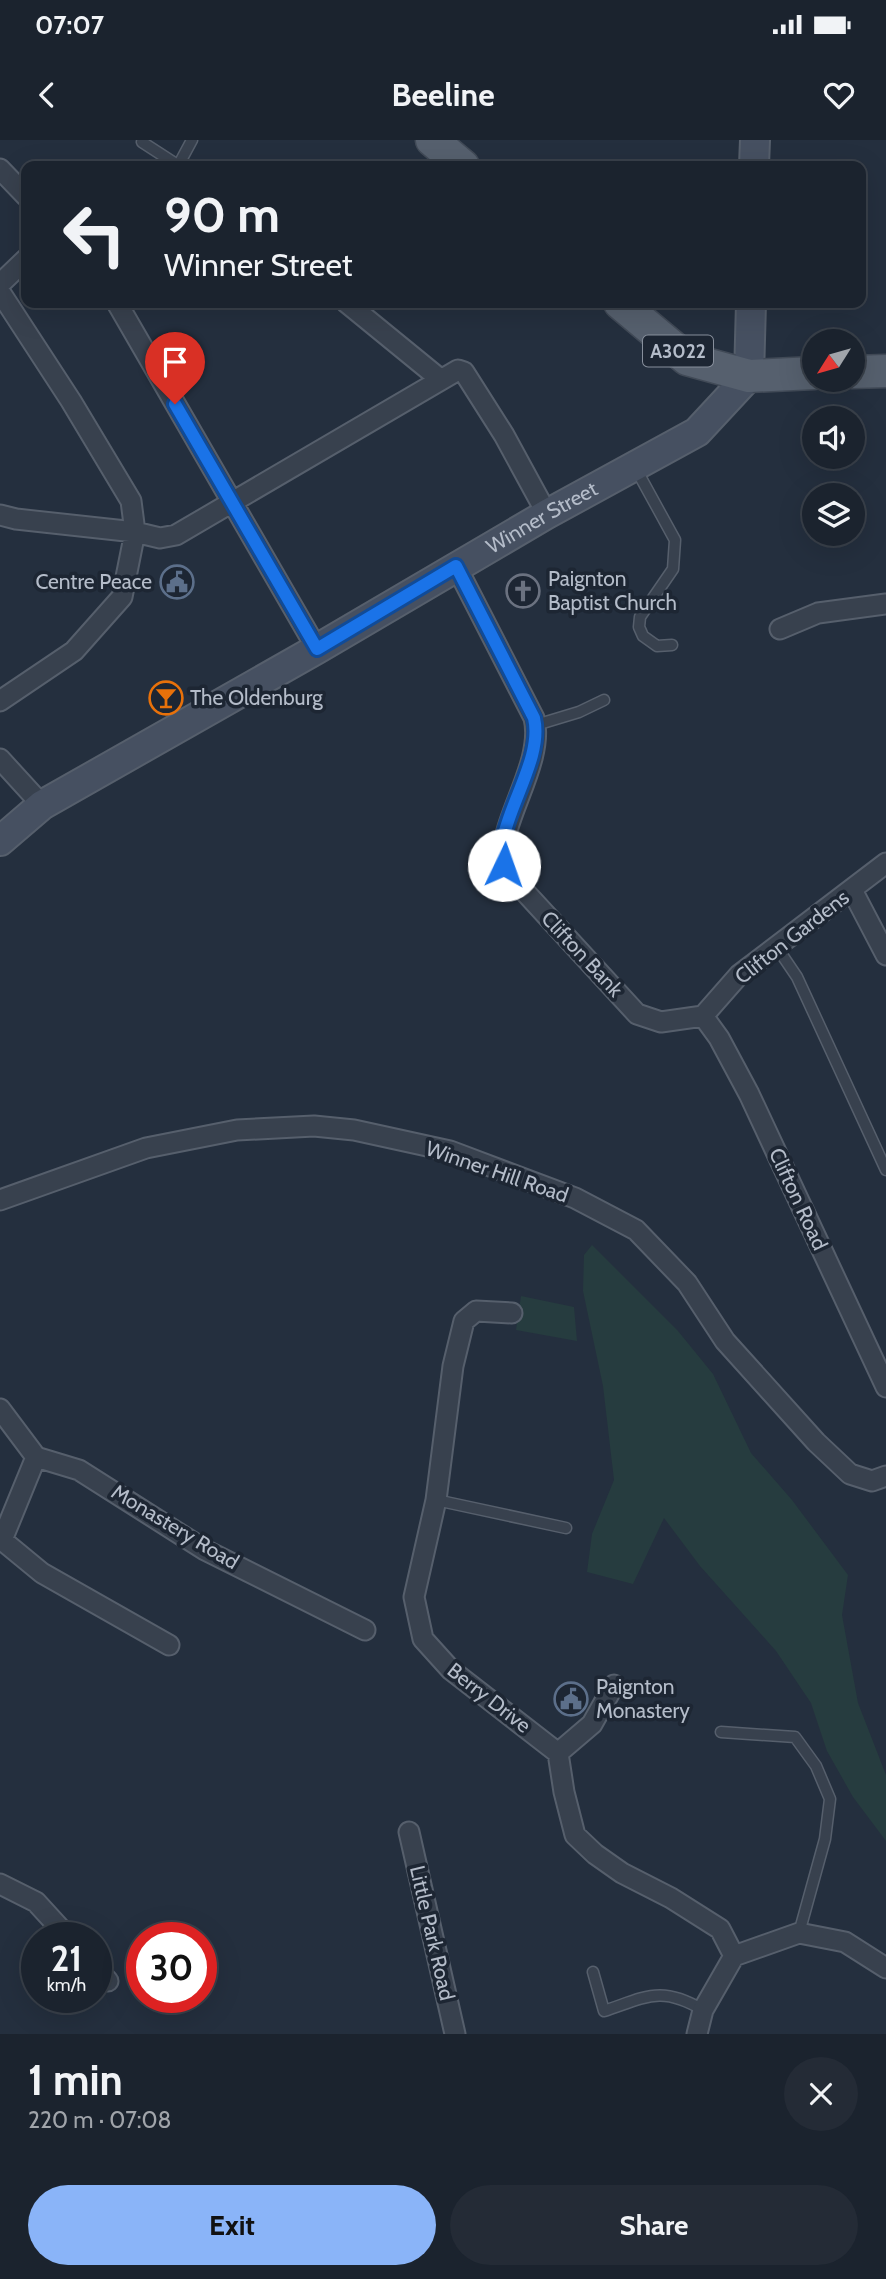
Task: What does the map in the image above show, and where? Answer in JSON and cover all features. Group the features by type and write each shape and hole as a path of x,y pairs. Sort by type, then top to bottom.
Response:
{"main road":[{"path":"432,140 457,161"},
{"name":"A3022","path":"626,308 688,359 749,376 802,374"},
{"path":"865,372 886,371"}],"street":[{"path":"754,140 754,161"},
{"path":"0,169 21,190"},
{"path":"0,284 21,265"},
{"path":"0,292 131,500 135,532 122,597 74,651 0,701"},
{"path":"120,308 317,649"},
{"path":"353,308 440,379"},
{"path":"749,376 751,308"},
{"path":"0,515 135,532 160,538 176,535 458,370 464,372 504,435 547,514"},
{"name":"Winner Street","path":"0,841 42,805 317,649 547,514 697,432 749,376"},
{"path":"456,566 536,725"},
{"path":"780,629 818,613 886,604"},
{"name":"Clifton Bank","path":"536,725 535,747 501,855 504,865 513,879 637,1014 661,1022 703,1016"},
{"path":"0,760 42,805"},
{"name":"Clifton Gardens","path":"703,1016 739,975 886,863"},
{"path":"852,890 886,956"},
{"name":"Clifton Road","path":"703,1016 719,1038 749,1094 886,1387"},
{"name":"Winner Hill Road","path":"0,1200 146,1148 237,1130 314,1126 354,1130 450,1151 575,1198 636,1230 687,1283 725,1341 837,1463 850,1474 862,1479 872,1481 886,1476"},
{"name":"Berry Drive","path":"512,1313 476,1311 464,1321 453,1366 436,1500 414,1597 423,1639 451,1670 558,1753"},
{"path":"0,1409 36,1457 1,1540 42,1573 169,1645"},
{"name":"Monastery Road","path":"36,1457 79,1470 205,1550 365,1630"},
{"path":"614,1685 592,1724 558,1753 575,1835 595,1854 622,1873 671,1898 720,1929 734,1956"},
{"name":"Little Park Road","path":"409,1832 456,2034"},
{"path":"0,1884 36,1902 54,1922"},
{"path":"697,2034 703,2010 734,1956 799,1933 845,1942 886,1968"}],"lane":[{"path":"181,161 192,140"},
{"path":"142,142 170,161"},
{"path":"634,467 675,540 673,569 640,617 639,628 643,636 657,646 672,645"},
{"path":"536,725 579,712 604,700"},
{"path":"776,946 797,977 886,1170"},
{"path":"436,1500 566,1528"},
{"path":"721,1732 795,1737 816,1766 830,1799 825,1839 799,1933"},
{"path":"593,1972 604,2011 652,1994 665,1994 703,2010"}],"green space":[{"path":"592,1245 678,1331 713,1374 751,1453 792,1500 848,1575 842,1615 858,1703 886,1775 886,1841 853,1797 827,1751 811,1703 776,1651 700,1566 664,1518 633,1584 587,1572 592,1534 614,1480 603,1386 583,1291 584,1255"},
{"path":"521,1296 574,1307 577,1341 516,1330"}],"place":[{"name":"Centre Peace","path":"177,582"},
{"name":"Paignton Baptist Church","path":"523,591"},
{"name":"The Oldenburg","path":"166,698"},
{"name":"Paignton Monastery","path":"571,1699"}],"route":[{"path":"175,404 317,649 456,566 534,718 537,730 535,747 507,829 501,855 504,865"}]}
